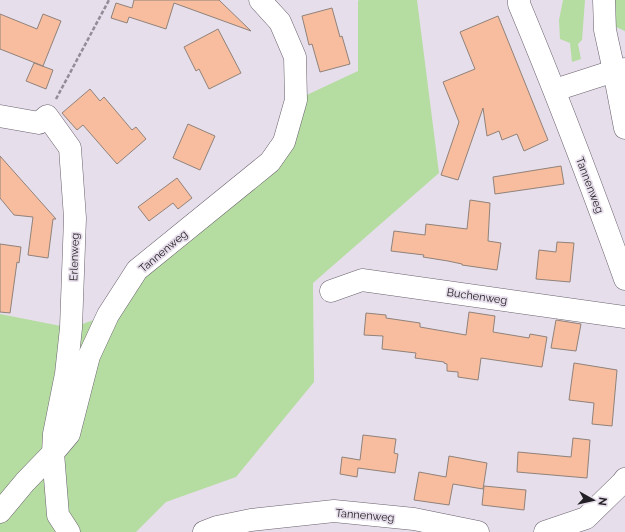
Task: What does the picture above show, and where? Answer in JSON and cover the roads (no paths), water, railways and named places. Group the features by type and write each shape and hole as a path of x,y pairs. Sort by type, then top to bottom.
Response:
{"street":[{"name":"Tannenweg","path":"0,512 69,434 89,356 108,315 137,270 270,162 284,142 296,100 295,56 280,22 260,0"},
{"name":"Tannenweg","path":"519,0 519,4 555,90 625,280"},
{"path":"604,0 605,30 620,70 625,128"},
{"path":"555,90 620,70"},
{"name":"Erlenweg","path":"0,116 39,123 47,116 70,148 75,218 71,328 66,374 54,434 53,453"},
{"name":"Buchenweg","path":"331,291 362,280 625,317"},
{"path":"53,453 58,515 69,532"},
{"path":"545,532 586,518 625,479"},
{"name":"Tannenweg","path":"204,532 251,520 334,511 414,519 478,532"}]}
